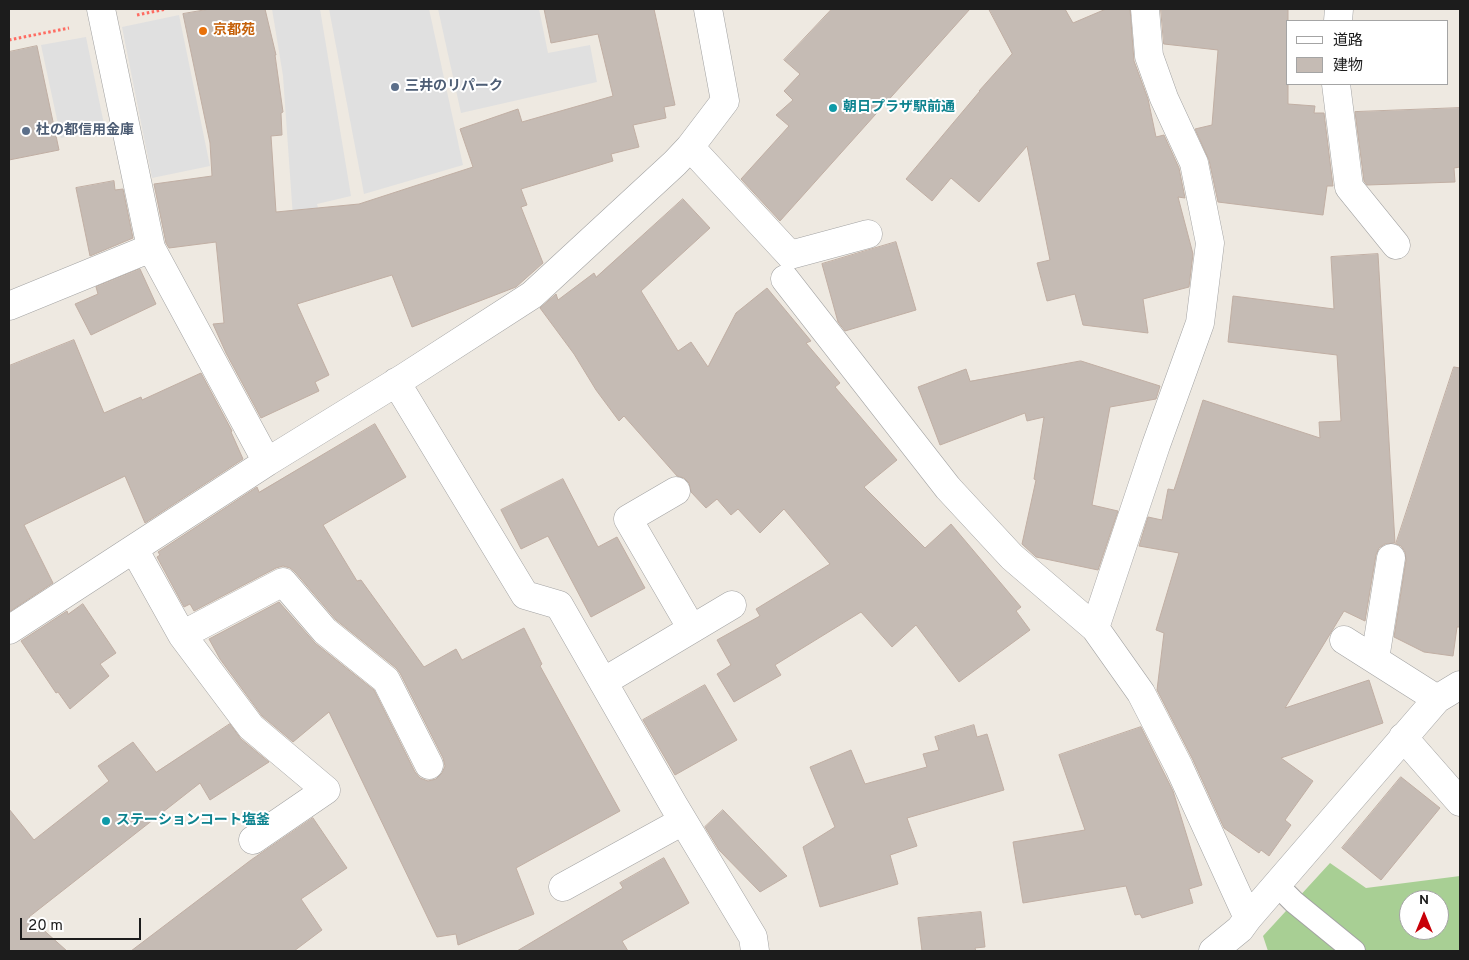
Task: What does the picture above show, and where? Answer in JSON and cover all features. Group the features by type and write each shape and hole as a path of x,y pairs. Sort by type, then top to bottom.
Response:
{"street":[{"path":"101,9 151,248 267,462"},
{"path":"9,630 267,462 532,295 675,164 725,101 708,9"},
{"path":"1095,628 1156,445 1200,323 1210,243 1194,164 1164,98 1149,56 1145,9"},
{"path":"1336,85 1349,187 1396,245"},
{"path":"690,147 790,254 868,234"},
{"path":"9,306 151,248"},
{"path":"785,279 948,488 1012,557 1095,628 1141,693 1179,767 1248,918"},
{"path":"396,382 525,595 559,605 753,937 755,951"},
{"path":"676,491 628,519 692,629"},
{"path":"134,549 182,635 251,727 326,790 253,840"},
{"path":"1375,659 1391,558"},
{"path":"182,635 283,582 325,631 386,680 429,765"},
{"path":"603,682 732,605"},
{"path":"1344,640 1437,699"},
{"path":"1213,951 1240,929 1437,699 1460,685"},
{"path":"1403,737 1460,802"},
{"path":"563,887 683,820"}],"lane":[{"path":"1277,885 1294,902 1354,951"}],"green space":[{"path":"1330,863 1366,888 1460,876 1460,951 1268,951 1263,936"}],"shaded area":[{"path":"272,9 320,9 351,196 317,204 327,240 295,246 283,76"},
{"name":"三井のリパーク","path":"329,9 429,9 463,165 364,194"},
{"path":"438,9 539,9 548,53 590,45 597,82 461,113"},
{"path":"179,15 210,166 152,178 122,27"},
{"path":"86,37 105,129 61,138 41,45"}],"building":[{"path":"210,9 265,9 276,55 283,112 281,113 282,135 271,136 276,212 359,204 473,167 460,129 518,109 522,122 613,96 598,34 551,43 544,9 654,9 675,105 664,107 666,118 633,125 639,147 611,154 613,161 521,189 527,205 521,207 543,263 516,287 412,327 392,275 297,304 329,375 315,382 319,391 261,418 226,353 213,324 224,323 216,242 169,248 166,243 154,184 212,176 210,143 183,14"},
{"name":"朝日プラザ駅前通","path":"832,9 970,9 780,221 741,179 789,126 776,115 793,100 784,91 800,74 784,60"},
{"path":"989,9 1065,9 1073,23 1106,9 1130,9 1134,61 1148,99 1156,137 1164,135 1179,168 1185,198 1178,197 1193,254 1189,287 1143,299 1148,333 1083,325 1075,294 1047,301 1037,263 1050,260 1027,146 979,202 951,178 932,201 906,179 1012,54"},
{"path":"1161,9 1288,9 1288,20 1286,20 1286,85 1288,85 1288,104 1315,106 1314,113 1324,113 1333,186 1327,186 1323,215 1218,202 1209,160 1195,129 1212,125 1218,50 1164,44"},
{"name":"杜の都信用金庫","path":"37,46 59,150 9,160 9,52"},
{"path":"1460,108 1460,167 1454,168 1455,182 1367,185 1364,181 1355,112"},
{"path":"114,181 115,190 123,189 133,238 90,256 76,188"},
{"path":"683,199 710,228 641,291 678,351 691,342 708,367 736,313 767,288 811,341 806,343 840,383 835,387 897,460 864,487 925,548 951,524 1021,607 1016,611 1030,630 959,682 916,625 892,647 861,612 775,665 781,675 734,702 717,674 731,665 717,640 760,616 756,609 830,564 784,509 760,533 738,509 731,515 717,499 706,508 691,492 689,483 684,478 677,476 624,416 619,421 596,390 574,354 540,308 556,294 558,300 594,273 596,277"},
{"path":"896,242 916,310 845,331 838,322 822,264"},
{"path":"1378,254 1395,543 1385,544 1379,548 1376,555 1365,621 1344,611 1285,708 1369,680 1383,723 1281,758 1313,781 1285,820 1291,825 1269,856 1261,850 1259,853 1224,828 1193,760 1157,690 1164,633 1156,630 1179,553 1139,546 1148,517 1162,520 1168,489 1174,490 1203,400 1320,438 1319,422 1341,421 1337,355 1228,342 1233,296 1334,309 1331,257"},
{"path":"140,269 156,304 91,335 75,304 98,294 96,287"},
{"path":"74,340 104,413 141,397 142,400 201,373 232,431 243,459 145,523 125,476 24,525 53,583 9,612 9,366"},
{"path":"1081,361 1160,386 1156,399 1110,407 1092,505 1118,511 1098,570 1036,557 1022,544 1036,480 1034,479 1044,417 1027,421 1025,413 940,445 918,387 966,369 970,381"},
{"path":"1454,367 1460,368 1460,627 1457,627 1453,656 1424,652 1394,637 1406,560 1405,552 1401,546 1396,544"},
{"path":"375,424 406,477 323,525 357,581 361,580 424,667 456,649 462,660 524,628 542,664 540,666 620,811 516,868 534,914 458,945 456,934 437,937 329,712 293,742 262,716 220,659 209,639 279,602 315,643 374,690 415,772 420,778 428,781 436,779 442,773 445,766 443,758 400,673 336,620 290,568 283,566 276,568 194,611 190,604 184,607 157,557 160,555 158,552 257,487 259,492"},
{"path":"563,479 598,547 617,537 645,588 591,617 548,536 521,549 501,510"},
{"path":"83,604 116,653 100,664 109,676 70,709 58,692 56,693 21,641 67,611 68,614"},
{"path":"705,685 737,740 675,775 643,720"},
{"name":"ステーションコート塩釜","path":"230,724 241,739 269,762 210,800 200,783 29,917 67,951 9,951 9,809 34,840 109,781 98,766 133,742 156,772"},
{"path":"974,725 977,737 987,734 1004,790 907,818 917,846 890,855 898,884 820,907 803,847 835,827 810,767 851,750 865,784 927,767 923,754 939,750 935,737"},
{"path":"1141,727 1173,791 1202,885 1189,889 1193,903 1142,918 1140,914 1135,915 1126,886 1023,903 1013,842 1085,830 1059,755"},
{"path":"1401,777 1440,808 1381,880 1342,848"},
{"path":"723,810 787,876 760,892 719,850 705,827"},
{"path":"313,818 347,868 301,899 322,930 294,951 131,951 251,860"},
{"path":"664,858 689,903 622,941 628,951 517,951 623,888 620,883"},
{"path":"981,912 985,947 975,948 976,951 922,951 918,918"}],"place":[{"name":"京都苑","path":"203,31"},
{"name":"三井のリパーク","path":"395,87"},
{"name":"朝日プラザ駅前通","path":"833,108"},
{"name":"杜の都信用金庫","path":"26,131"},
{"name":"ステーションコート塩釜","path":"106,821"}]}
